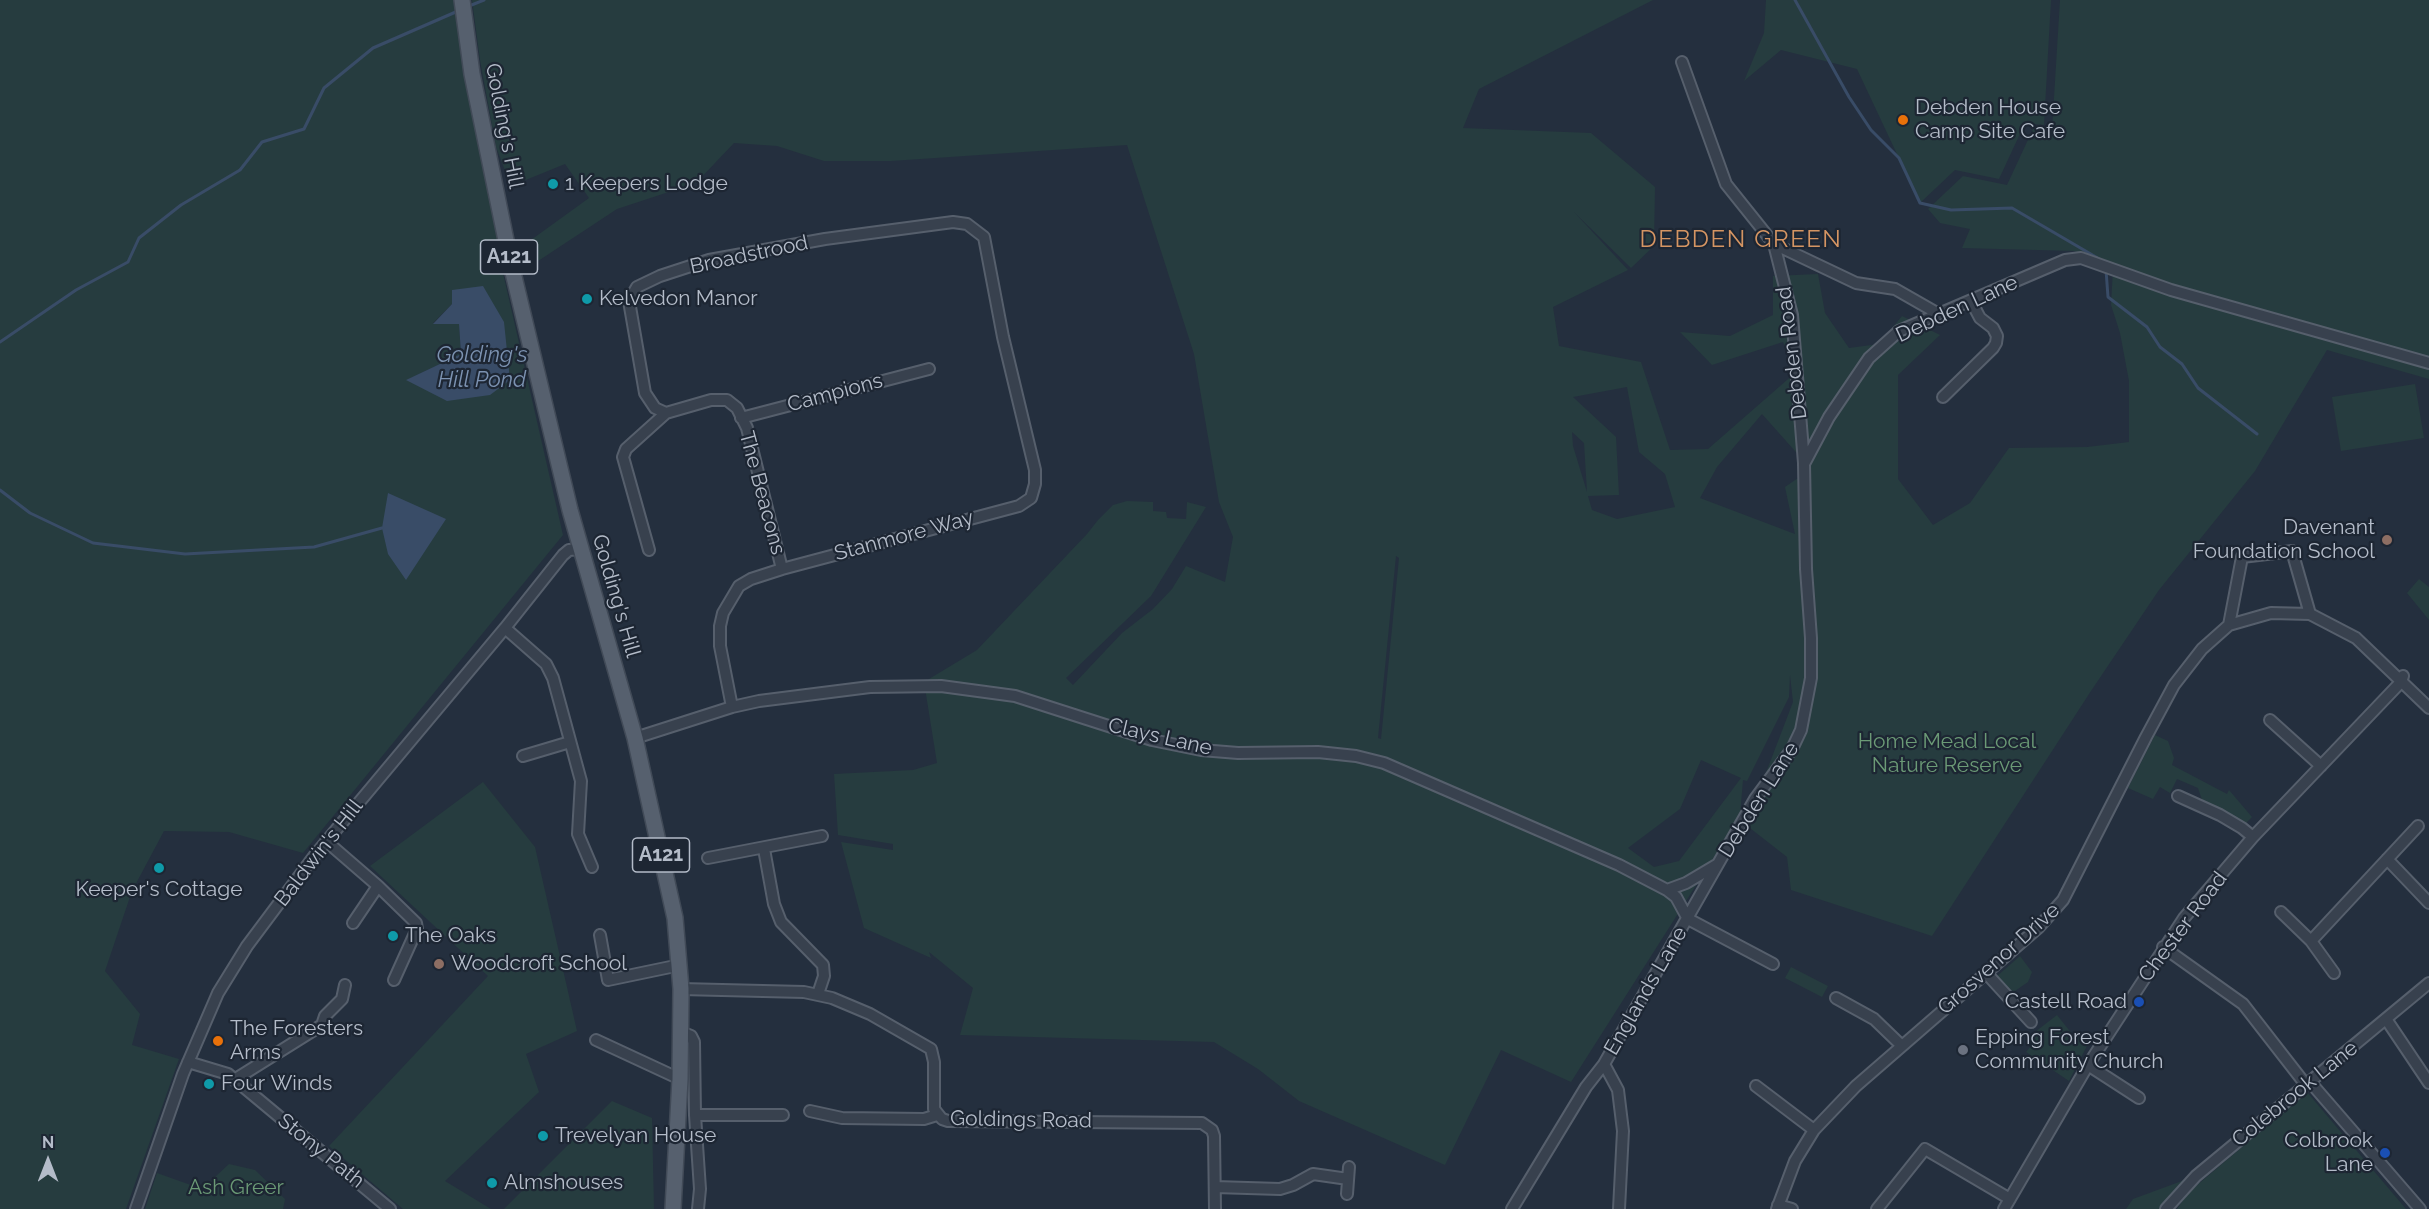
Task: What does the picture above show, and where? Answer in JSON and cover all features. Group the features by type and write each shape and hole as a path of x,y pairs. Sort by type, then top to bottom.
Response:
{"main road":[{"name":"Golding's Hill","path":"462,0 472,74 510,260 570,510 635,738 675,918 680,965 681,1032 673,1209"}],"street":[{"name":"Debden Road","path":"1682,62 1726,184 1774,244 1792,315 1804,464"},
{"name":"Broadstrood","path":"666,414 655,408 645,393 629,301 637,287 660,276 709,260 825,239 953,222 967,224 984,237 1003,337"},
{"name":"Debden Road","path":"1774,244 1856,282 1895,289 1937,313"},
{"name":"Debden Lane","path":"1688,919 1755,799 1792,749 1801,730 1806,711 1811,678 1812,638 1806,569 1804,464 1828,417 1869,358 1899,331 2065,260 2081,258 2171,290 2429,363"},
{"path":"1942,397 1996,343 1997,336 1994,328 1980,318 1971,301"},
{"name":"Stanmore Way","path":"732,707 720,646 720,626 723,613 739,586 751,579 782,568 1019,506 1031,498 1035,484 1035,470 1003,337"},
{"name":"Campions","path":"741,418 929,369"},
{"path":"650,550 623,457 626,449 666,414 711,400 727,400 737,408 741,418"},
{"name":"The Beacons","path":"741,418 747,428 782,568"},
{"name":"Baldwin's Hill","path":"136,1209 188,1062 221,987 247,946 326,841 505,628 563,555 569,550 581,549"},
{"path":"2229,625 2242,557 2292,551 2310,614"},
{"name":"Grosvenor Drive","path":"1778,1207 1795,1161 1814,1130 1856,1086 1987,974 2038,928 2063,900 2174,685 2202,649 2229,625 2271,613 2310,614 2356,638 2402,679 2429,708"},
{"path":"505,628 546,663 553,678 581,781 578,834 592,867"},
{"name":"Chester Road","path":"2004,1209 2088,1065 2184,918 2253,837 2402,679"},
{"name":"Clays Lane","path":"635,738 732,707 759,701 870,687 941,686 1015,696 1152,740 1201,750 1238,753 1318,752 1356,756 1384,763 1619,865 1676,897 1688,919"},
{"path":"2270,720 2321,766"},
{"path":"523,756 570,742"},
{"path":"2178,796 2220,815 2253,837"},
{"path":"2311,941 2418,826"},
{"path":"708,858 822,836"},
{"path":"326,841 378,886 416,924 417,929 394,980"},
{"path":"764,849 774,904 781,922 823,965 824,976 818,994"},
{"path":"2387,859 2429,903"},
{"path":"1667,890 1686,883 1719,864"},
{"path":"353,923 378,886"},
{"path":"2281,912 2311,941 2334,973"},
{"path":"1688,919 1773,964"},
{"name":"Englands Lane","path":"1512,1209 1586,1087 1604,1064 1688,919"},
{"path":"600,935 608,980 680,965"},
{"path":"2163,947 2243,1004 2308,1084 2420,1209"},
{"path":"1987,974 2031,1022"},
{"name":"Colebrook Lane","path":"2166,1209 2196,1176 2429,983"},
{"path":"234,1080 322,1024 326,1016 342,999 345,985"},
{"name":"Goldings Road","path":"681,989 818,994 870,1014 931,1049 934,1062 933,1102 937,1115 942,1119 958,1122 1202,1123 1212,1130 1214,1136 1215,1209"},
{"path":"1836,998 1874,1019 1902,1046"},
{"path":"2386,1019 2429,1083"},
{"path":"681,1032 690,1036 694,1042 695,1115 700,1189 698,1209"},
{"path":"596,1040 680,1079"},
{"name":"Stony Path","path":"188,1062 228,1074 390,1209"},
{"path":"1604,1064 1618,1090 1623,1131 1619,1209"},
{"path":"2088,1065 2139,1098"},
{"path":"1756,1086 1814,1130"},
{"path":"810,1112 842,1118 924,1119 937,1115"},
{"path":"695,1115 783,1115"},
{"path":"1877,1209 1925,1149 2010,1198"},
{"path":"1347,1194 1349,1167"},
{"path":"1215,1187 1280,1189 1287,1188 1313,1174 1348,1179"},
{"path":"1778,1207 1792,1209"}],"green space":[{"path":"0,0 457,0 503,273 563,535 303,853 229,832 164,831 132,891 105,971 140,1014 132,1045 179,1059 126,1209 0,1209","holes":["452,304 490,395 407,380 461,354 459,324 433,323"]},
{"name":"Home Mead Local Nature Reserve","path":"472,0 1653,0 1479,89 1463,128 1591,133 1655,187 1654,246 1631,268 1574,212 1628,270 1553,307 1559,346 1641,362 1670,450 1708,449 1795,373 1783,342 1712,365 1680,332 1730,336 1773,315 1773,276 1818,274 1825,313 1849,348 1879,344 1902,316 1940,335 1898,375 1898,479 1933,525 1970,503 2009,448 2087,447 2129,442 2129,381 2120,333 2111,305 2113,268 2074,251 1962,248 1970,229 1940,223 1928,209 1963,176 2007,185 2033,129 2052,130 2060,0 2429,0 2429,379 2327,350 2255,471 2159,590 1932,936 1791,890 1787,857 1746,825 1793,702 1790,675 1789,697 1747,781 1743,780 1740,816 1571,1082 1501,1050 1445,1165 1299,1101 1258,1069 1214,1042 960,1035 973,988 929,952 931,958 864,928 841,842 893,850 893,844 838,835 834,774 913,770 937,763 924,682 977,650 1113,505 1127,501 1153,502 1153,511 1166,512 1167,518 1186,519 1187,502 1206,507 1151,596 1066,678 1073,685 1122,633 1153,609 1172,589 1186,566 1225,582 1233,537 1219,502 1194,354 1127,145 891,161 824,161 777,146 734,143 696,183 617,209 529,267 524,245 589,198 565,164 511,186 496,147","holes":["1627,387 1639,452 1665,474 1675,507 1617,519 1592,510 1588,496 1619,495 1616,437 1573,397","1762,414 1811,469 1785,487 1795,534 1700,498 1717,467","1572,432 1584,443 1587,492 1573,446","1396,556 1399,558 1381,739 1378,738","1701,760 1741,778 1679,861 1654,867 1628,848 1680,809"]},
{"path":"1766,0 2051,0 2044,125 2025,123 1999,179 1955,170 1920,203 1857,69 1781,50 1744,81 1764,33"},
{"path":"2415,384 2424,438 2341,451 2332,397"},
{"path":"2419,579 2429,587 2429,620 2407,593"},
{"path":"2155,735 2168,741 2174,758 2172,765 2227,794 2229,790 2252,817 2244,825 2203,803 2198,788 2177,779 2170,793 2160,787 2153,799 2128,788"},
{"path":"483,782 535,847 577,1031 526,1054 539,1092 445,1181 491,1209 403,1209 329,1146 488,976 370,866"},
{"path":"2020,956 2032,972 2028,982 2012,993 1996,977"},
{"path":"1791,967 1828,986 1822,997 1785,978"},
{"path":"2057,1015 2073,1035 2089,1042 2069,1081 2026,1052 2036,1040 2031,1035"},
{"path":"2307,1092 2406,1209 2177,1209 2189,1192"},
{"path":"612,1101 652,1118 654,1209 504,1209"},
{"name":"Ash Greer","path":"229,1164 255,1170 285,1199 283,1209 145,1209 157,1173 202,1189"},
{"path":"2190,1178 2161,1209 2126,1209 2133,1199"}],"water":[{"name":"Golding's Hill Pond","path":"483,286 504,322 510,380 490,395 447,401 406,380 461,354 459,324 433,324 452,304 452,290"},
{"path":"388,493 446,519 406,580 388,554 382,528"}],"waterway":[{"path":"469,6 484,0"},
{"path":"1795,0 1849,97 1871,130 1899,158 1920,203 1951,210 2012,208 2101,260"},
{"path":"0,342 76,290 128,262 139,238 181,205 240,170 262,142 304,129 324,88 373,48 458,11"},
{"path":"2106,270 2108,297 2147,327 2160,347 2182,364 2198,388 2257,434"},
{"path":"0,490 30,513 93,543 185,554 314,547 382,528"}],"place":[{"name":"Debden House Camp Site Cafe","path":"1903,120"},
{"name":"1 Keepers Lodge","path":"553,184"},
{"name":"Kelvedon Manor","path":"587,299"},
{"name":"Davenant Foundation School","path":"2387,540"},
{"name":"Keeper's Cottage","path":"159,868"},
{"name":"The Oaks","path":"393,936"},
{"name":"Woodcroft School","path":"439,964"},
{"name":"Castell Road","path":"2139,1002"},
{"name":"The Foresters Arms","path":"218,1041"},
{"name":"Epping Forest Community Church","path":"1963,1050"},
{"name":"Four Winds","path":"209,1084"},
{"name":"Trevelyan House","path":"543,1136"},
{"name":"Colbrook Lane","path":"2385,1153"},
{"name":"Almshouses","path":"492,1183"}],"district":[{"name":"DEBDEN GREEN","path":"1741,240"}]}
